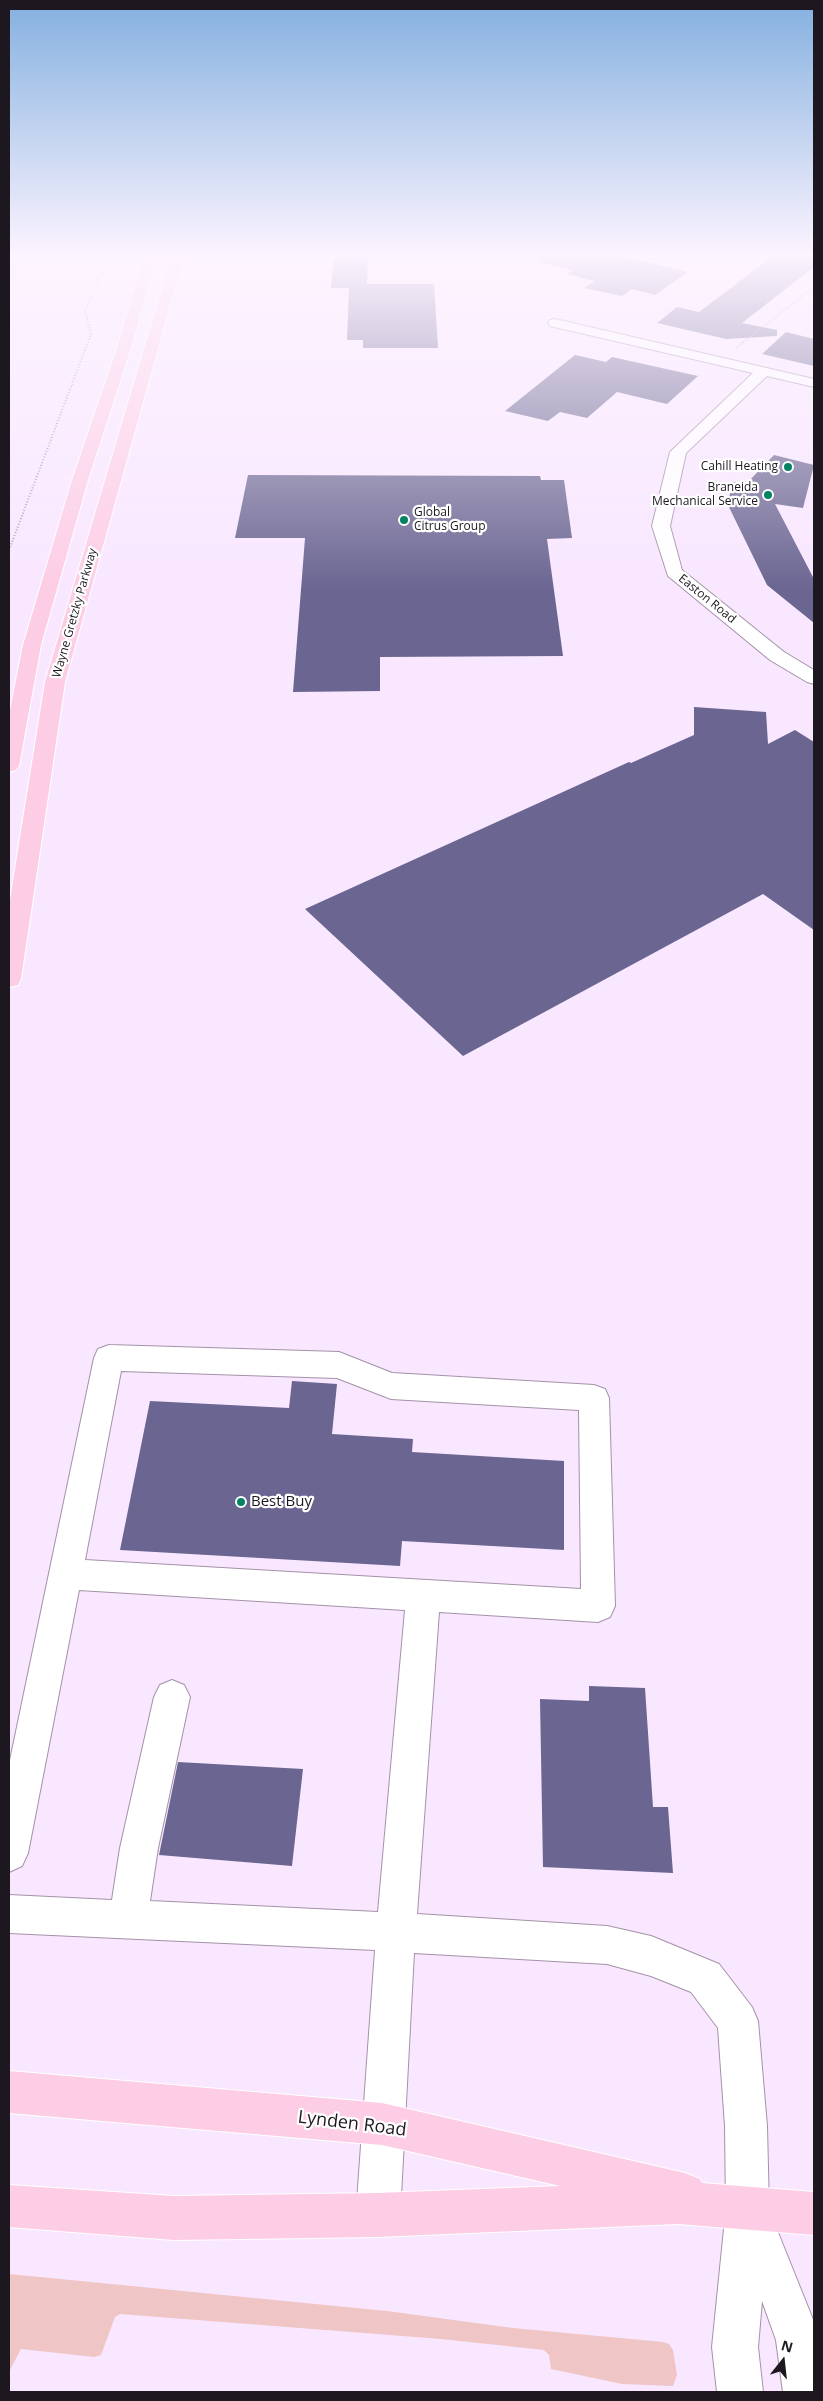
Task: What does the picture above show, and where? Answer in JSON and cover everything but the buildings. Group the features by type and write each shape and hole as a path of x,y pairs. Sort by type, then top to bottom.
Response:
{"main road":[{"path":"9,766 32,645 80,480 118,367"},
{"name":"Wayne Gretzky Parkway","path":"9,979 55,682 146,367"},
{"name":"Lynden Road","path":"9,2092 382,2124 748,2209"},
{"name":"Lynden Road","path":"9,2206 174,2218 378,2215 678,2203 814,2214"}],"street":[{"path":"748,367 814,383"},
{"name":"Easton Road","path":"764,371 678,452 661,526 674,572 777,656 814,678"},
{"path":"9,1853 109,1358 339,1365 391,1386 594,1398 598,1606 66,1574"},
{"path":"378,2215 382,2124 423,1595"},
{"path":"128,1920 139,1848 172,1697"},
{"path":"9,1914 396,1932 607,1945 651,1956 705,1978 738,2021 746,2126 748,2209 735,2347 740,2392"},
{"path":"748,2209 798,2340 806,2392"}],"path":[{"path":"9,550 78,367"}],"shaded area":[{"path":"9,2274 387,2311 513,2328 663,2342 669,2344 673,2350 677,2375 673,2386 622,2384 551,2369 549,2355 544,2350 441,2339 120,2314 115,2317 101,2355 94,2357 21,2349 9,2372"}],"place":[{"name":"Cahill Heating","path":"788,467"},
{"name":"Braneida Mechanical Service","path":"768,495"},
{"name":"Global Citrus Group","path":"404,520"},
{"name":"Best Buy","path":"241,1502"}]}
